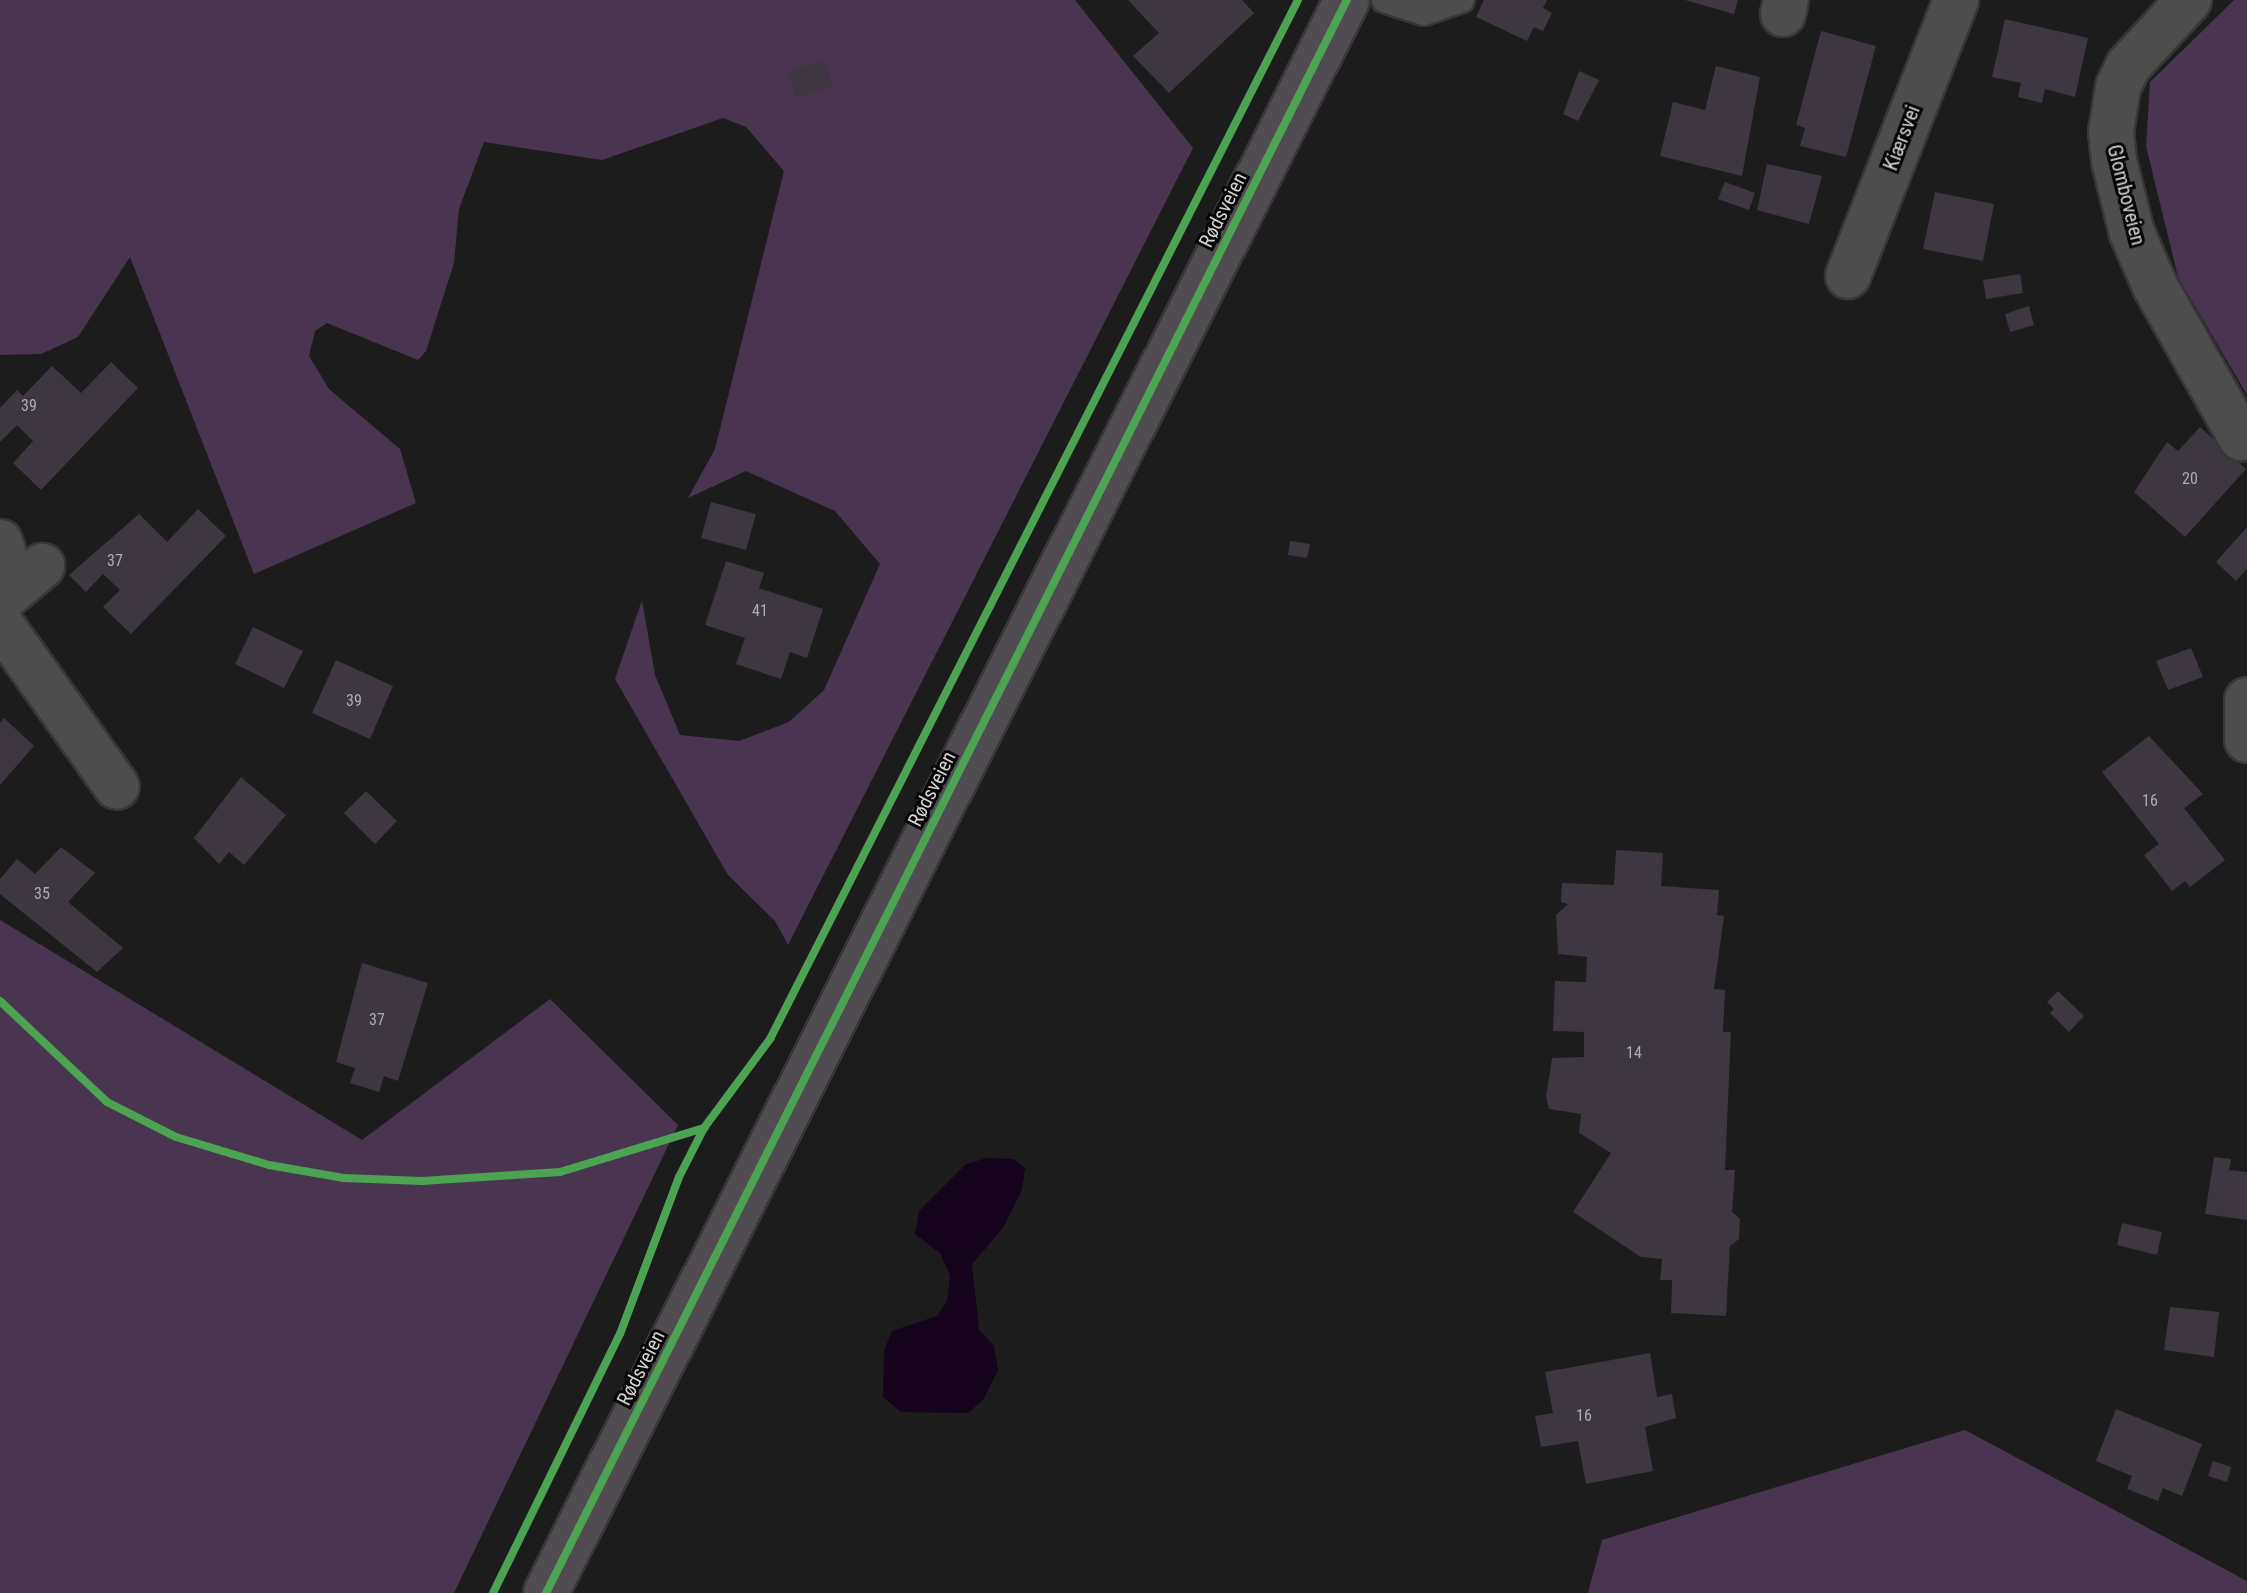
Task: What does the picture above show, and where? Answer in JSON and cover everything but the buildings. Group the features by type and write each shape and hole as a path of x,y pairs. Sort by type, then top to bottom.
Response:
{"street":[{"name":"Rødsveien","path":"546,1593 1347,0"},
{"name":"Kiærsvei","path":"1848,276 1956,0"},
{"name":"Glomboveien","path":"2189,0 2128,66 2118,87 2111,132 2114,161 2132,233 2155,286 2241,438"},
{"path":"0,542 14,594 117,787"},
{"path":"2247,700 2247,740"}],"lane":[{"path":"1384,0 1424,13 1462,0"}],"shaded area":[{"path":"0,0 1075,0 1193,148 788,945 775,921 728,875 615,679 642,600 655,675 680,735 739,741 789,722 824,690 880,564 835,511 746,471 688,498 715,449 784,171 746,127 723,118 602,160 484,142 459,209 454,263 426,351 418,360 327,323 315,331 309,356 329,389 400,449 416,503 254,574 130,257 78,337 41,354 0,355"},
{"path":"2234,0 2247,0 2247,395 2178,277 2146,146 2150,82"},
{"path":"0,920 362,1140 550,999 678,1125 454,1593 0,1593"},
{"path":"987,1158 1013,1159 1025,1168 1022,1190 1003,1228 972,1264 979,1330 994,1346 998,1370 983,1400 968,1413 901,1412 883,1397 884,1351 892,1331 937,1316 947,1301 950,1276 940,1253 915,1234 919,1211 966,1164"},
{"path":"1965,1430 2247,1581 2247,1593 1588,1593 1602,1540"}],"cycle path":[{"path":"493,1593 620,1334 679,1177 704,1128 770,1039 1298,0"},
{"path":"546,1593 1347,0"},
{"path":"0,1001 107,1102 176,1137 269,1165 344,1178 422,1181 560,1172 704,1128"}]}
